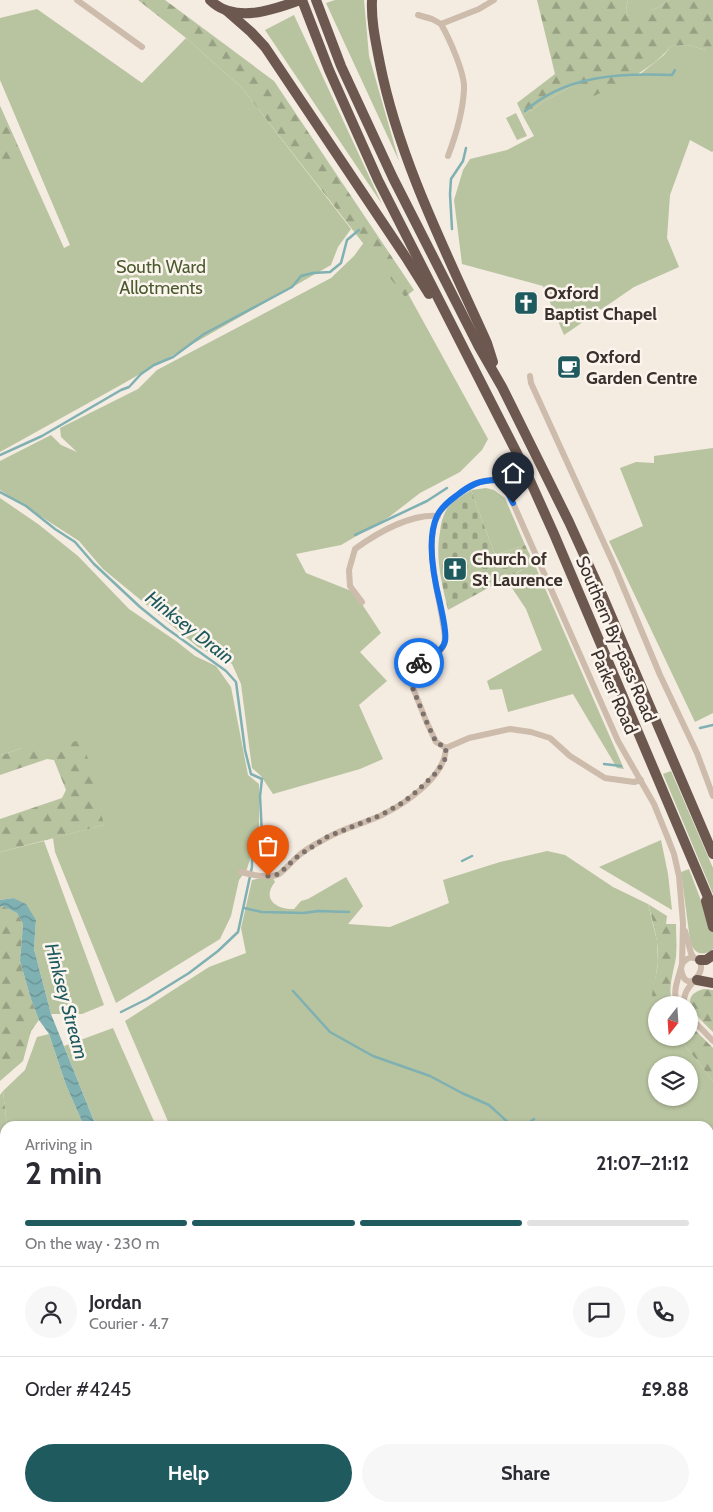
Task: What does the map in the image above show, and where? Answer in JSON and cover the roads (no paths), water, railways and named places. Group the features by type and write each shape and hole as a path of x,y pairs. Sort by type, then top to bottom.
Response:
{"highway":[{"path":"227,11 252,13 277,8 301,0 329,70 378,180 469,358"},
{"path":"316,0 341,66 393,178 479,347 502,387"},
{"path":"372,0 373,28 383,81 398,131 412,170 486,343 502,387"},
{"path":"210,2 227,11 251,32 264,47 407,259 469,358"},
{"name":"Southern By-pass Road","path":"469,358 523,465 554,534 713,909"},
{"name":"Southern By-pass Road","path":"502,387 569,522 600,590 713,854"},
{"path":"701,881 713,927"},
{"path":"697,959 706,960 713,956"},
{"path":"696,981 713,982"}],"street":[{"path":"77,0 142,47"},
{"path":"418,15 441,24 480,9 494,0"},
{"path":"441,24 457,61 465,87 457,133 448,156"},
{"path":"530,376 530,383 614,565 660,675 697,753 713,796"},
{"name":"Parker Road","path":"438,516 448,502 480,481 497,480 504,485 618,741 657,812 674,854 679,876 683,923 688,947 697,959"},
{"path":"362,602 350,586 349,570 355,549 382,532 412,518 428,515 438,516 433,535 432,555 446,640 443,647 432,656 411,667 410,671 411,684 436,742 446,748"},
{"path":"446,748 469,738 510,729 531,732 550,738 570,756 605,778 634,782 641,780"},
{"path":"247,873 266,876 279,874 298,856 327,837 381,815 402,803 437,772 445,759 446,748"},
{"name":"Parker Road","path":"675,996 681,967 683,923"},
{"path":"684,996 687,988 703,976 704,969 697,959 686,959 681,967 684,977 687,980 696,981"},
{"path":"698,1025 713,1041"}],"water":[{"path":"13,898 26,904 36,920 34,949 51,1014 94,1121 82,1121 66,1085 49,1034 39,1020 31,999 20,961 23,924 17,913 3,906 0,907 0,900"}],"waterway":[{"path":"525,111 541,99 576,83 613,76 672,75 675,70"},
{"path":"452,229 451,179 463,161 466,148"},
{"path":"0,455 42,436 129,387 141,374 154,365 173,357 204,334 292,287 301,276 330,272 341,263 347,240 359,230"},
{"path":"355,535 427,501 447,488"},
{"name":"Hinksey Drain","path":"0,492 26,506 75,542 94,564 140,607 226,671 236,682 245,750 251,774 262,779 260,796 262,835 252,853 252,867 238,932 218,951 189,973 147,999 121,1012"},
{"path":"700,728 713,725"},
{"path":"604,764 621,766"},
{"path":"462,861 472,856"},
{"path":"244,908 262,912 349,912"},
{"path":"293,991 330,1032 373,1056 430,1076 489,1105 507,1121"}],"place":[{"name":"Oxford Baptist Chapel","path":"526,303"},
{"name":"Oxford Garden Centre","path":"569,367"},
{"name":"Church of St Laurence","path":"455,569"}],"park label":[{"name":"South Ward Allotments","path":"161,277"}],"water label":[{"name":"Hinksey Stream","path":"67,1001"}]}
